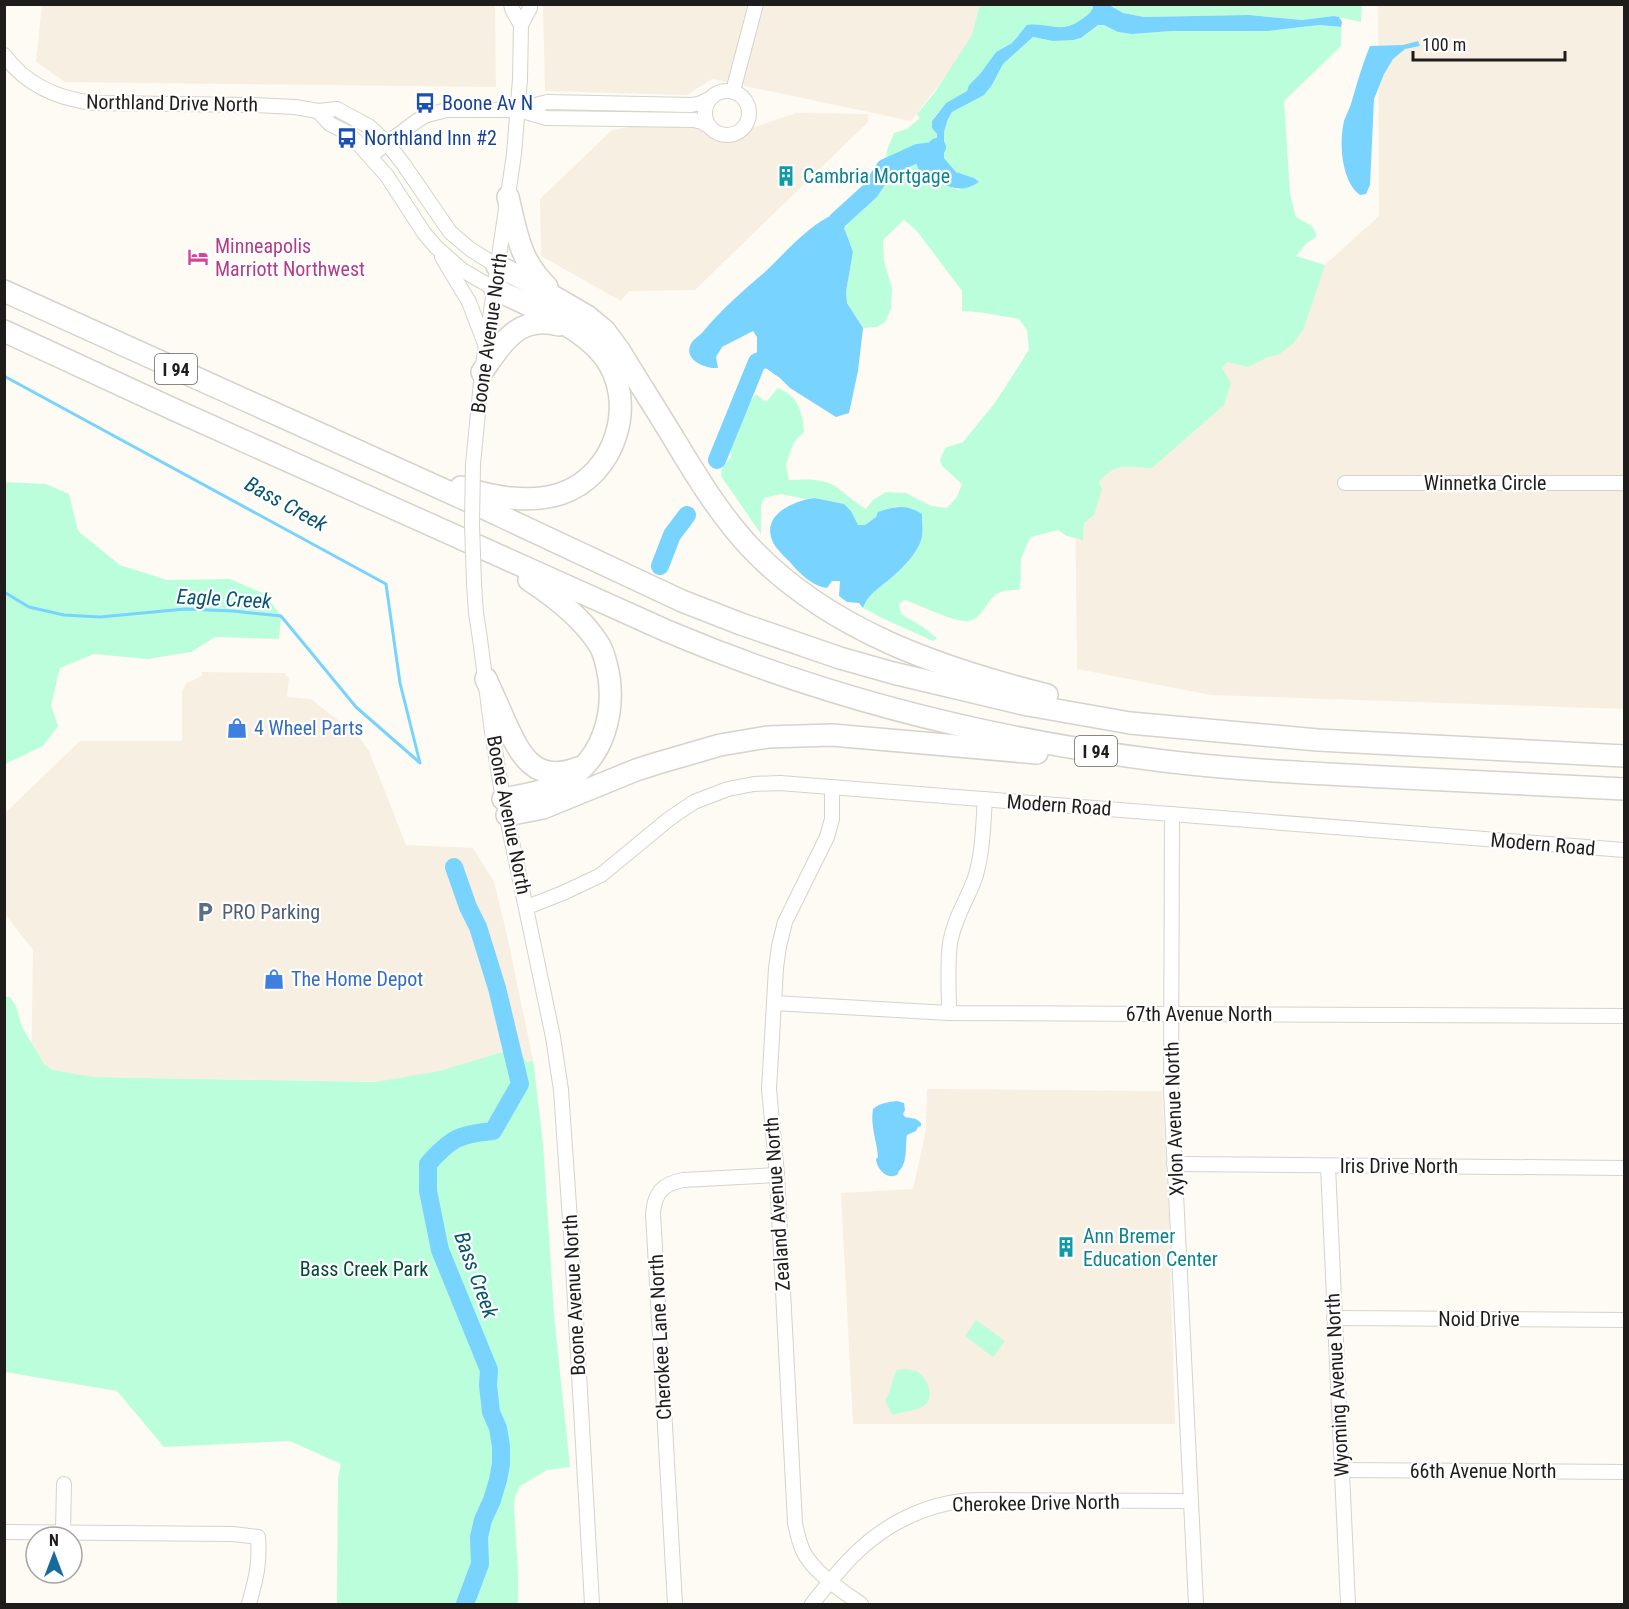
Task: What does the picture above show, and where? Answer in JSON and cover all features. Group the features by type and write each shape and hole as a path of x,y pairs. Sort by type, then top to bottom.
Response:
{"highway":[{"path":"508,197 525,260 539,280 560,301"},
{"path":"497,266 587,316 604,331 619,350 717,506 750,547 808,598 863,631 905,649 989,679 1080,704 1130,723"},
{"path":"348,447 427,477 489,495 541,498 569,490 591,475 604,461 617,434 621,415 617,386 610,366 596,348 577,332 495,289"},
{"name":"I 94","path":"4,291 664,593 741,624 840,658 919,680 1028,705 1130,723 1318,740 1624,756"},
{"path":"482,372 505,339 523,327 552,324 577,332"},
{"name":"I 94","path":"4,331 630,615 708,648 801,682 869,703 1044,743 1163,761 1265,770 1624,789"},
{"path":"473,544 556,599 587,628 600,646 608,674 611,704 606,726 602,738 586,763 573,776 505,807"},
{"path":"486,679 516,745 527,761 539,769 559,772 575,769 586,763"},
{"path":"505,807 543,808 636,770 707,748 787,735 859,736 1096,759 1265,770"}],"street":[{"name":"Boone Avenue North","path":"512,4 512,9 521,25"},
{"name":"Boone Avenue North","path":"530,4 521,25 519,110 482,372 473,464 474,583 492,732 505,807 553,1037 561,1090 592,1605"},
{"path":"733,91 756,4"},
{"name":"Northland Drive North","path":"4,55 15,68 39,87 78,101 276,105 318,111 337,109 370,127 387,143 450,232 497,266"},
{"path":"370,156 418,120 438,112 459,109 519,110 546,118 693,120 702,122 722,134 740,131 746,124 749,114 747,104 740,95 733,91 723,91 692,105 548,102 519,110"},
{"path":"710,127 705,114 706,105 711,98"},
{"path":"318,111 330,124 344,131 356,141 370,156 387,176 424,233 436,247 462,270 495,289"},
{"path":"436,247 469,302 486,347"},
{"name":"Winnetka Circle","path":"1345,483 1624,483"},
{"name":"Modern Road","path":"527,907 601,875 669,819 694,802 728,789 754,784 780,783 1624,850"},
{"name":"Zealand Avenue North","path":"832,787 832,819 827,837 785,922 776,968 769,1089 777,1175 795,1523 802,1551 810,1562 861,1605"},
{"path":"949,1013 950,943 954,926 975,875 980,853 985,799"},
{"name":"Xylon Avenue North","path":"1172,814 1171,1090 1196,1605"},
{"name":"67th Avenue North","path":"774,1003 949,1013 1624,1016"},
{"name":"Iris Drive North","path":"1174,1164 1624,1168"},
{"name":"Wyoming Avenue North","path":"1328,1166 1348,1605"},
{"name":"Cherokee Lane North","path":"675,1605 654,1203 665,1186 674,1182 777,1175"},
{"name":"Noid Drive","path":"1334,1318 1624,1320"},
{"name":"66th Avenue North","path":"1341,1470 1624,1472"},
{"path":"63,1525 64,1484"},
{"name":"Cherokee Drive North","path":"812,1605 830,1581 858,1551 905,1518 933,1508 960,1501 1190,1501"},
{"path":"4,1532 24,1532"},
{"path":"84,1532 233,1534 258,1537 257,1577 249,1605"}],"shaded area":[{"path":"42,5 495,5 496,87 65,82 36,62"},
{"path":"543,5 984,5 981,30 911,121 712,79 687,95 545,91"},
{"path":"1378,5 1624,5 1624,709 1211,695 1077,669 1075,490 1379,216"},
{"path":"796,113 868,114 868,122 695,290 629,291 621,301 541,256 540,199 611,131 637,125 697,127 716,140 729,142 736,140 752,128"},
{"path":"202,672 284,673 289,678 287,697 311,699 357,735 369,751 406,845 473,848 494,882 533,1060 452,1083 31,1076 33,950 5,914 4,814 80,741 182,741 182,691 187,683 202,676"},
{"path":"927,1089 1162,1091 1169,1216 1175,1424 853,1424 841,1193 913,1189 926,1130"}],"green space":[{"path":"980,5 1092,5 1093,8 1090,14 1073,25 1060,29 1049,27 1017,36 1012,43 996,52 969,85 967,91 946,103 932,120 932,128 937,134 933,144 913,150 886,163 887,150 894,133 907,129 920,118 917,114 935,92 972,35"},
{"path":"1109,5 1362,5 1361,22 1334,16 1302,20 1249,15 1144,17 1123,13"},
{"path":"1098,25 1132,34 1172,31 1268,31 1319,25 1341,27 1341,46 1284,101 1290,194 1296,217 1312,226 1317,236 1296,256 1325,265 1303,330 1293,344 1278,355 1268,357 1248,367 1227,362 1222,368 1231,383 1224,405 1152,468 1123,467 1105,475 1099,482 1102,489 1094,515 1084,523 1083,540 1067,536 1058,530 1031,537 1021,560 1019,590 998,593 975,619 963,621 947,617 905,600 899,604 901,614 937,638 933,641 863,608 872,594 899,571 915,552 922,537 922,514 897,506 879,512 865,525 857,525 851,511 814,498 805,499 781,494 764,498 761,506 761,534 721,476 722,467 731,457 730,442 733,431 748,404 756,394 766,402 778,388 795,400 801,411 804,432 794,442 786,464 789,480 808,479 827,482 866,509 873,500 886,492 906,493 931,506 947,508 957,497 962,484 942,466 940,460 945,448 963,442 994,404 1029,349 1027,330 1019,319 962,311 962,291 917,231 904,220 883,240 884,261 892,288 891,309 885,322 877,327 863,328 847,303 846,292 853,252 845,230 847,219 859,213 879,189 888,173 916,159 918,169 959,190 974,178 956,172 944,158 944,132 952,112 992,85 1003,64 1033,37 1053,41 1081,38"},
{"path":"5,482 46,484 69,494 78,531 120,565 167,580 230,579 265,594 281,616 279,639 215,637 191,652 148,659 94,654 60,668 51,705 58,726 43,746 5,766"},
{"name":"Bass Creek Park","path":"4,997 10,997 16,1006 22,1027 44,1064 53,1070 92,1077 376,1082 440,1071 502,1052 519,1052 527,1062 533,1060 543,1143 554,1315 570,1467 547,1470 520,1486 515,1496 518,1604 337,1604 338,1478 341,1464 290,1441 164,1447 117,1391 5,1372"},
{"path":"976,1320 1005,1341 993,1357 965,1336"},
{"path":"897,1370 916,1371 923,1377 930,1397 920,1408 892,1415 885,1400"}],"water":[{"path":"1092,5 1109,5 1123,13 1144,17 1249,15 1302,20 1334,16 1339,17 1342,22 1341,27 1319,25 1268,31 1172,31 1132,34 1098,25 1081,38 1073,40 1053,41 1033,37 1003,64 984,95 952,112 948,119 944,132 944,158 956,172 979,182 971,187 955,188 940,183 918,169 913,150 934,144 937,134 932,128 932,121 946,103 967,91 969,85 996,52 1012,43 1027,25 1066,27 1089,14 1093,8"},
{"path":"1418,41 1420,46 1405,49 1393,59 1374,99 1370,185 1366,194 1360,195 1354,189 1345,171 1342,130 1367,53 1370,46 1403,45"},
{"path":"828,217 837,221 845,230 853,252 846,292 847,303 863,328 858,371 849,413 836,417 790,388 757,362 757,337 753,331 722,347 716,357 718,368 707,367 696,362 689,348 724,309 802,236"},
{"path":"814,498 844,504 851,511 858,525 865,525 876,517 878,512 895,507 906,507 922,514 922,537 915,552 899,571 872,594 863,608 859,603 847,602 839,596 840,581 832,581 827,588 816,585 806,578 780,552 772,540 770,531 772,523 782,510 798,502"},
{"path":"897,1101 904,1103 905,1117 916,1119 921,1126 907,1135 903,1165 898,1174 890,1176 881,1170 877,1163 872,1115 873,1109 878,1105"}],"waterway":[{"path":"831,246 837,221 870,191 885,168 918,153 934,151 937,147"},
{"path":"717,460 757,362 773,356 777,349"},
{"name":"Bass Creek","path":"4,376 386,584 400,683 420,763"},
{"path":"660,566 672,535 687,515"},
{"name":"Eagle Creek","path":"4,592 29,607 64,615 100,617 185,609 281,616 356,707 419,762"},
{"name":"Bass Creek","path":"454,867 468,907 478,927 497,988 520,1084 493,1131 456,1139 428,1164 428,1191 440,1250 489,1370 491,1412 498,1428 501,1446 498,1480 479,1537 480,1564 465,1604"}],"place":[{"name":"Boone Av N","path":"425,103"},
{"name":"Northland Inn #2","path":"347,138"},
{"name":"Cambria Mortgage","path":"786,176"},
{"name":"Minneapolis Marriott Northwest","path":"198,257"},
{"name":"4 Wheel Parts","path":"237,728"},
{"name":"PRO Parking","path":"205,912"},
{"name":"The Home Depot","path":"274,979"},
{"name":"Ann Bremer Education Center","path":"1066,1247"}]}
